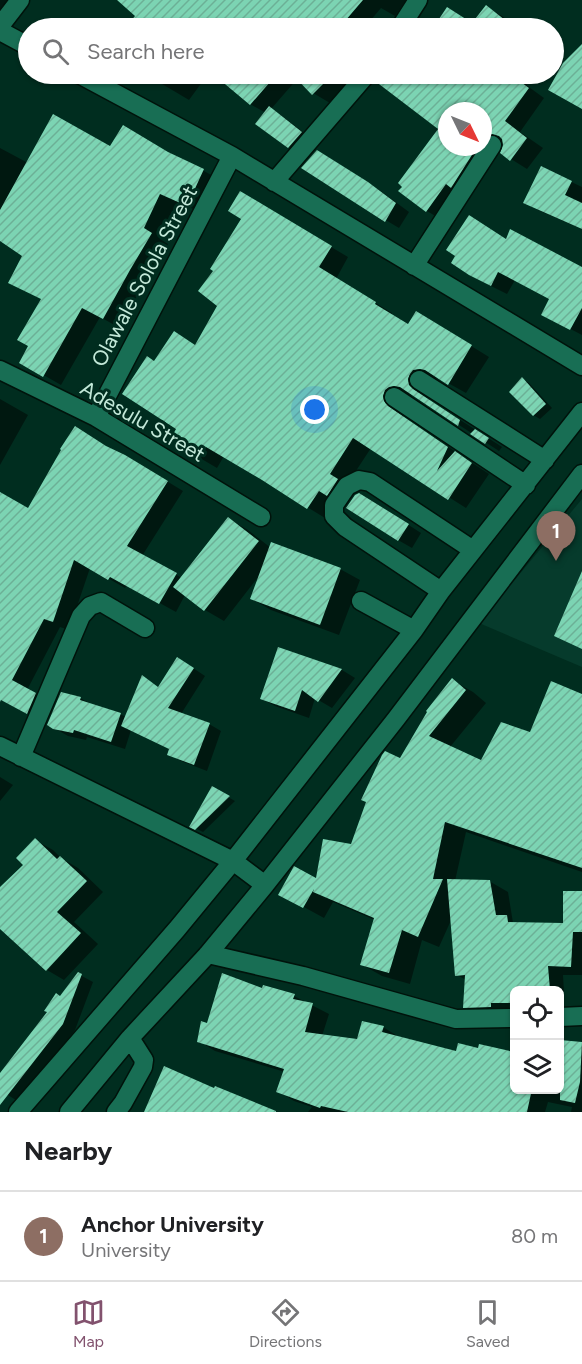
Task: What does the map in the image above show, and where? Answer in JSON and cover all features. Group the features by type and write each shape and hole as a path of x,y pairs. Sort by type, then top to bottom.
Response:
{"street":[{"path":"0,26 20,0"},
{"path":"406,18 418,0"},
{"path":"0,31 18,41"},
{"path":"98,84 232,156 582,366"},
{"path":"274,182 358,84"},
{"name":"Olawale Solola Street","path":"96,417 232,156"},
{"path":"414,266 486,156"},
{"name":"Adesulu Street","path":"0,370 96,417 261,517"},
{"path":"419,380 545,460"},
{"path":"394,397 526,485"},
{"path":"18,1112 233,861 582,412"},
{"path":"69,1112 130,1038 208,954 265,885 396,719 582,474"},
{"path":"441,591 345,527 334,516 334,505 347,486 359,480 370,482 473,550"},
{"path":"21,757 81,616 90,606 101,602 145,628"},
{"path":"361,602 414,630"},
{"path":"0,746 233,861 265,885"},
{"path":"208,954 303,976 456,1019 510,1018"},
{"path":"564,1017 582,1016"},
{"path":"116,1112 143,1067 144,1060 130,1038"}],"shaded area":[{"path":"582,499 582,667 479,623"}],"building":[{"path":"117,0 363,0 348,18 133,18 135,16"},
{"path":"486,5 502,18 476,18"},
{"path":"447,7 464,18 440,18"},
{"path":"582,44 582,109 548,90 551,84 564,84 564,62"},
{"path":"225,84 268,84 250,105"},
{"path":"302,84 323,84 312,95"},
{"path":"379,84 524,84 529,88 505,121 527,138 510,161 500,153 503,145 499,136 492,134 492,102 438,102 438,129"},
{"path":"269,106 302,132 288,148 255,124"},
{"path":"53,114 110,146 123,125 168,152 204,169 187,206 160,194 144,228 152,233 103,319 82,308 43,377 19,363 28,346 17,340 41,299 8,283 22,256 0,241 0,210"},
{"path":"438,129 438,156 471,156 451,188 446,184 426,212 398,191 402,187 398,183"},
{"path":"317,150 368,182 396,203 385,222 301,168"},
{"path":"541,166 572,181 565,195 582,203 582,229 523,203"},
{"path":"240,191 332,246 319,267 408,324 416,311 472,345 448,385 420,369 413,370 408,379 413,389 460,420 458,426 400,387 389,387 383,396 388,406 448,447 437,471 455,451 472,463 448,500 353,438 330,474 338,479 327,496 319,491 307,509 206,447 199,459 169,442 176,429 122,394 147,356 154,361 174,331 195,345 217,306 198,291 213,271 210,269 241,219 228,211"},
{"path":"469,215 506,239 510,229 582,267 582,308 570,330 541,315 549,299 498,272 491,286 451,263 455,256 446,250"},
{"path":"522,377 546,404 533,416 509,392"},
{"path":"75,426 168,481 127,546 177,573 159,604 110,577 108,580 74,560 53,622 44,619 12,680 36,693 27,714 1,700 0,702 0,492 28,508"},
{"path":"475,429 489,438 485,444 470,434"},
{"path":"359,493 409,524 398,541 346,508"},
{"path":"228,517 259,541 204,611 173,587"},
{"path":"271,542 341,568 320,625 250,599"},
{"path":"582,571 582,649 554,636"},
{"path":"278,647 342,669 318,702 302,690 295,711 260,699"},
{"path":"177,657 194,668 168,708 210,723 194,765 167,755 169,749 121,726 142,675 158,687"},
{"path":"452,678 466,690 429,736 481,760 501,722 530,732 551,681 582,694 582,868 445,822 433,879 443,879 418,937 402,930 389,973 360,965 374,918 313,892 314,889 303,908 278,895 294,866 316,878 323,839 351,844 366,802 361,800 382,755 385,751 400,758 426,711"},
{"path":"61,692 81,697 80,700 121,713 111,742 74,730 73,733 53,729 47,725"},
{"path":"212,786 230,796 195,830 189,827"},
{"path":"35,838 57,859 60,856 87,881 57,912 81,933 46,971 0,929 0,887 23,865 16,858"},
{"path":"447,879 490,880 496,915 507,915 508,922 563,923 563,891 582,891 582,932 573,932 571,967 548,966 550,986 510,986 510,1003 491,1003 491,1007 463,1008 465,975 455,976"},
{"path":"78,972 82,974 63,1024 0,1105 0,1073 47,1012 44,1011 56,993 60,996"},
{"path":"222,973 262,988 263,985 295,994 293,999 313,1003 305,1032 357,1039 362,1021 384,1026 382,1032 456,1051 458,1043 478,1048 479,1044 510,1051 510,1094 531,1094 527,1112 348,1112 321,1106 320,1108 276,1092 284,1069 197,1042 201,1021 207,1023"},
{"path":"564,1040 582,1042 580,1082 575,1103 560,1100 560,1094 564,1094"},
{"path":"164,1066 214,1088 215,1086 276,1112 144,1112"}],"place":[{"name":"Anchor University","path":"556,561"}]}
